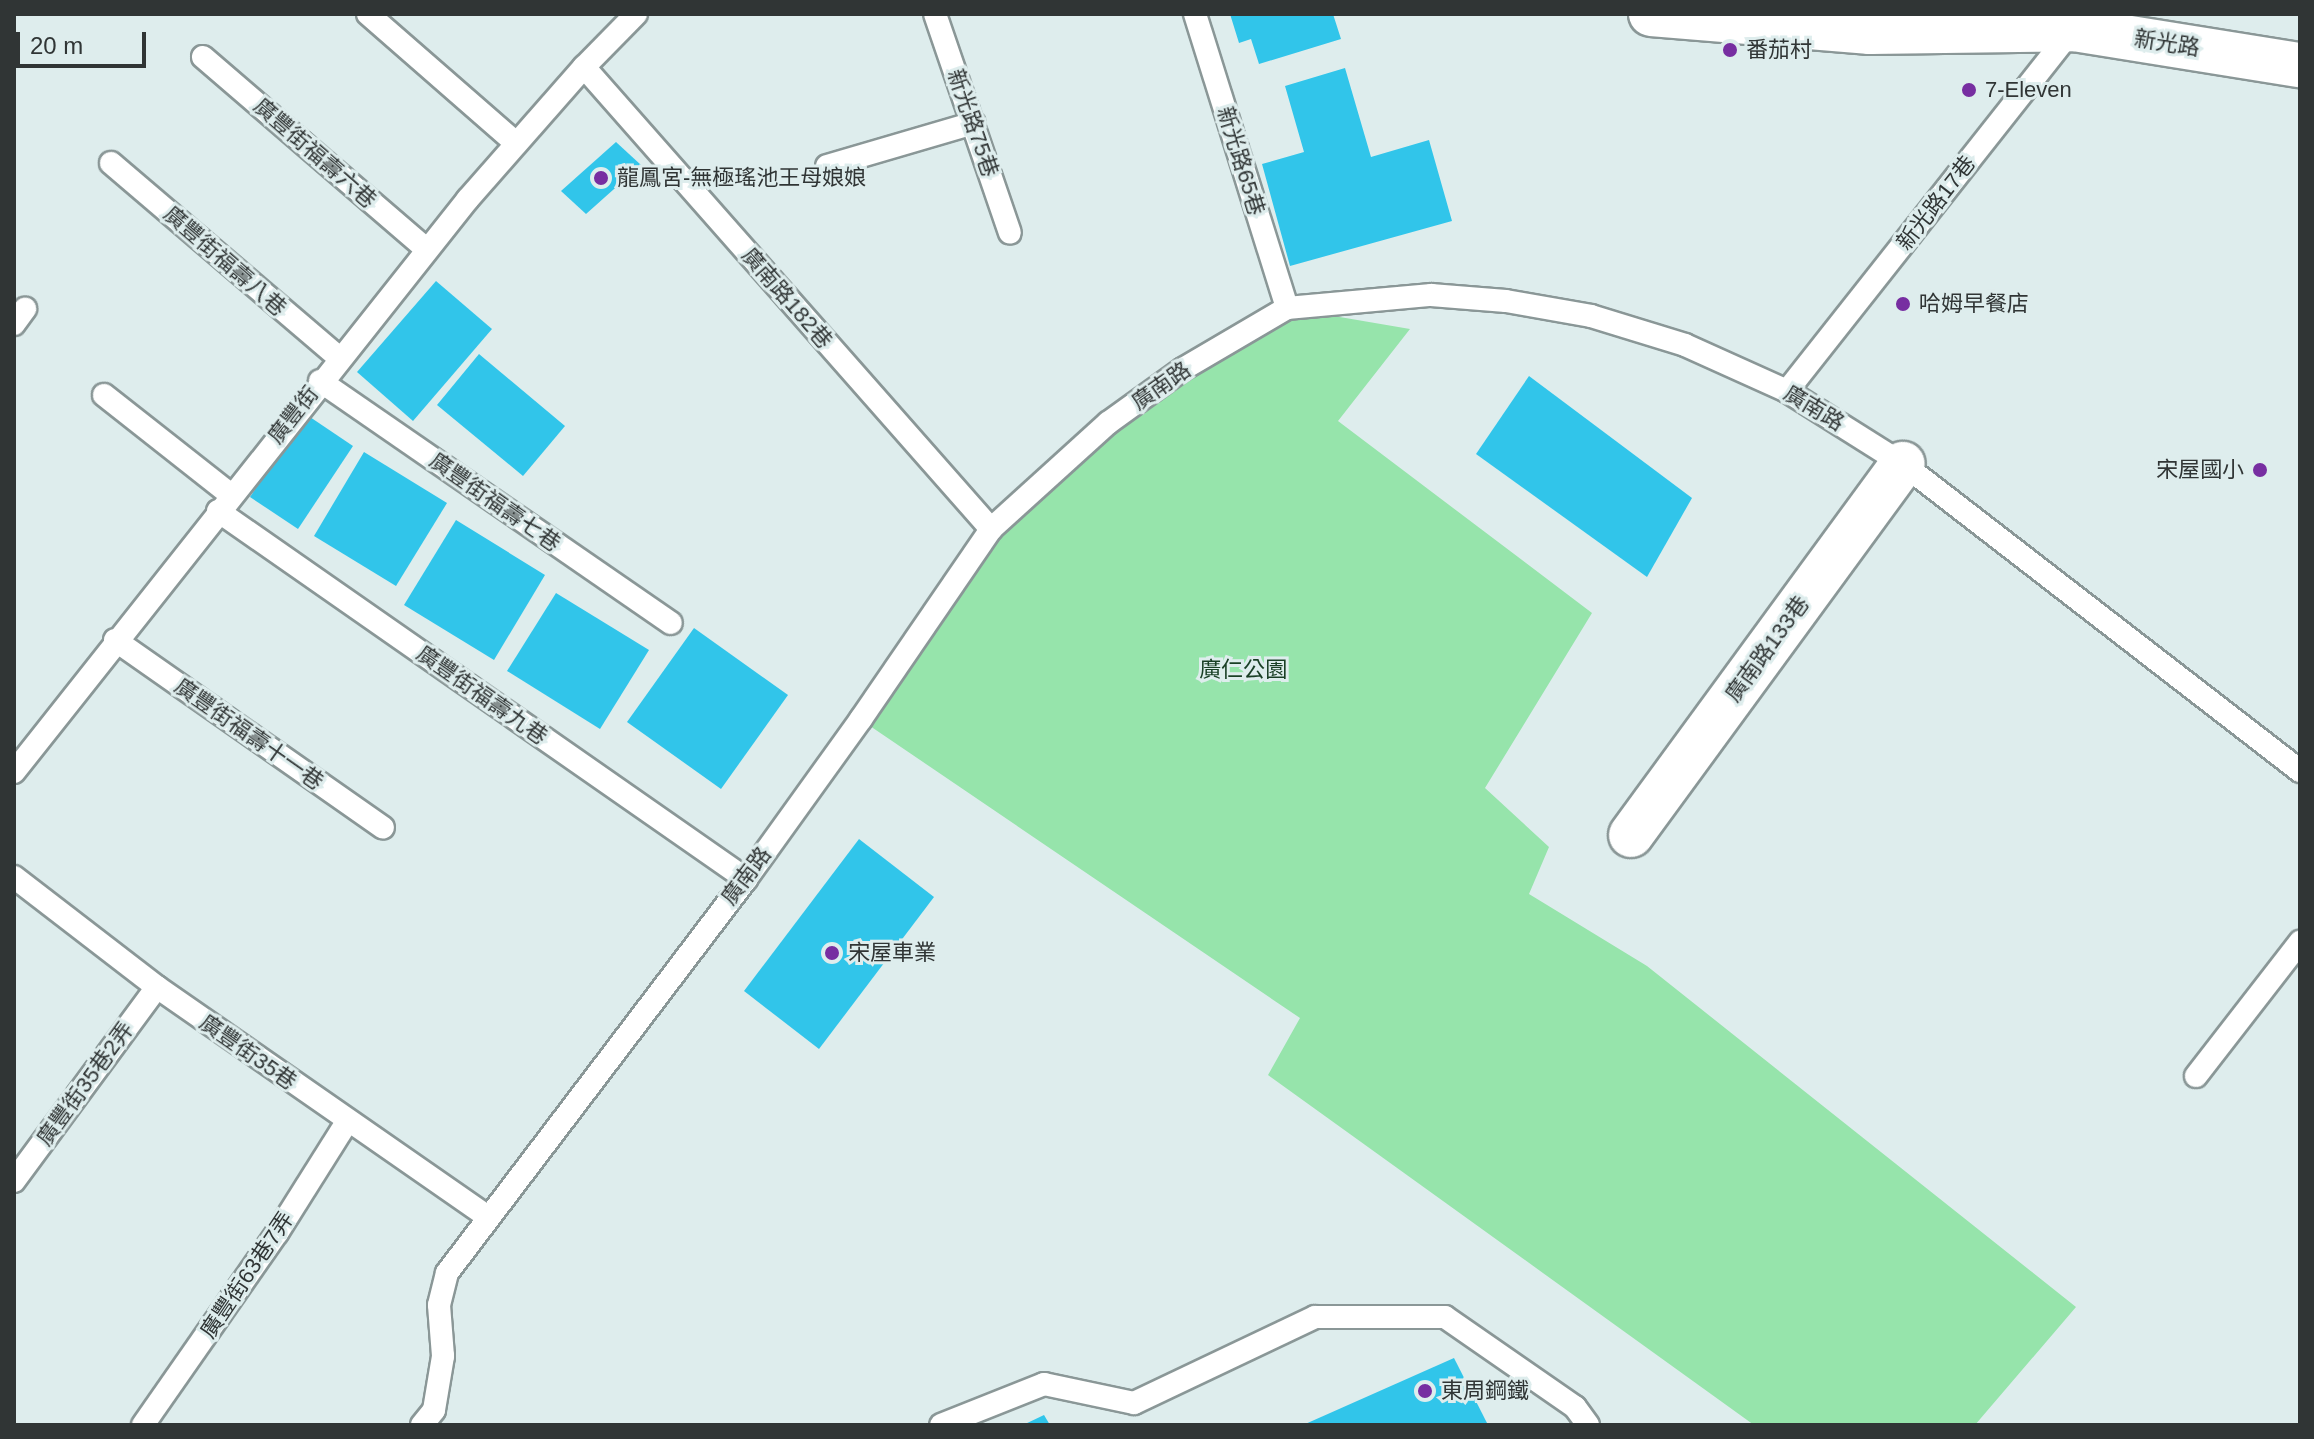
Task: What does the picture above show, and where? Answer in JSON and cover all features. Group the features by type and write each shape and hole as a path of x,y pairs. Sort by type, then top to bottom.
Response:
{"street":[{"name":"新光路","path":"1651,14 1870,32 2075,19 2300,65"},
{"name":"廣南路133巷","path":"1631,835 1903,464"}],"lane":[{"path":"368,14 516,143"},
{"name":"新光路75巷","path":"935,14 1010,233"},
{"name":"新光路65巷","path":"1195,14 1287,308"},
{"name":"廣豐街","path":"14,772 426,249 630,16"},
{"name":"新光路17巷","path":"1787,391 2075,19"},
{"name":"廣豐街福壽六巷","path":"203,57 426,249"},
{"name":"廣南路182巷","path":"584,67 991,529"},
{"path":"827,166 974,123"},
{"name":"廣豐街福壽八巷","path":"111,163 339,358"},
{"name":"廣南路","path":"422,1425 434,1410 443,1356 439,1305 447,1273 746,879 861,719 991,529 1108,423 1183,369 1287,308 1431,295 1506,301 1591,316 1685,345 1787,391 1903,464 2300,771"},
{"name":"廣豐街福壽七巷","path":"320,381 671,623"},
{"name":"廣豐街福壽九巷","path":"104,395 225,503 746,879"},
{"name":"廣豐街福壽十一巷","path":"115,640 383,828"},
{"name":"廣豐街35巷","path":"14,877 157,987 489,1218"},
{"path":"2196,1076 2300,942"},
{"name":"廣豐街35巷2弄","path":"14,1181 157,987"},
{"name":"廣豐街63巷7弄","path":"143,1425 277,1233 347,1122"},
{"path":"941,1425 1044,1384 1134,1403 1315,1317 1445,1317 1575,1407 1588,1425"}],"green space":[{"name":"廣仁公園","path":"1287,308 1410,329 1338,421 1592,613 1485,788 1549,847 1529,894 1647,966 2076,1307 1975,1425 1754,1425 1268,1075 1300,1018 870,726 944,599 1108,423"}],"building":[{"path":"1230,14 1333,14 1341,39 1259,64 1251,39 1239,43"},
{"path":"1345,68 1371,157 1429,140 1452,221 1290,266 1262,164 1304,152 1285,86"},
{"name":"龍鳳宮-無極瑤池王母娘娘","path":"616,142 641,165 586,214 561,191"},
{"path":"436,281 492,329 413,421 357,372"},
{"path":"479,354 565,426 523,476 437,405"},
{"path":"1529,376 1692,498 1647,577 1476,454"},
{"path":"304,413 353,446 298,529 250,497"},
{"path":"364,452 447,503 396,586 314,536"},
{"path":"456,520 545,575 494,660 404,605"},
{"path":"556,593 649,650 600,729 507,671"},
{"path":"694,628 788,695 721,789 627,722"},
{"name":"宋屋車業","path":"859,839 934,897 819,1049 744,991"},
{"name":"東周鋼鐵","path":"1454,1358 1488,1425 1303,1425"},
{"path":"1044,1415 1050,1425 1023,1425"}],"place":[{"name":"番茄村","path":"1730,50"},
{"name":"7-Eleven","path":"1969,90"},
{"name":"龍鳳宮-無極瑤池王母娘娘","path":"601,178"},
{"name":"哈姆早餐店","path":"1903,304"},
{"name":"宋屋國小","path":"2260,470"},
{"name":"宋屋車業","path":"832,953"},
{"name":"東周鋼鐵","path":"1425,1391"}]}
